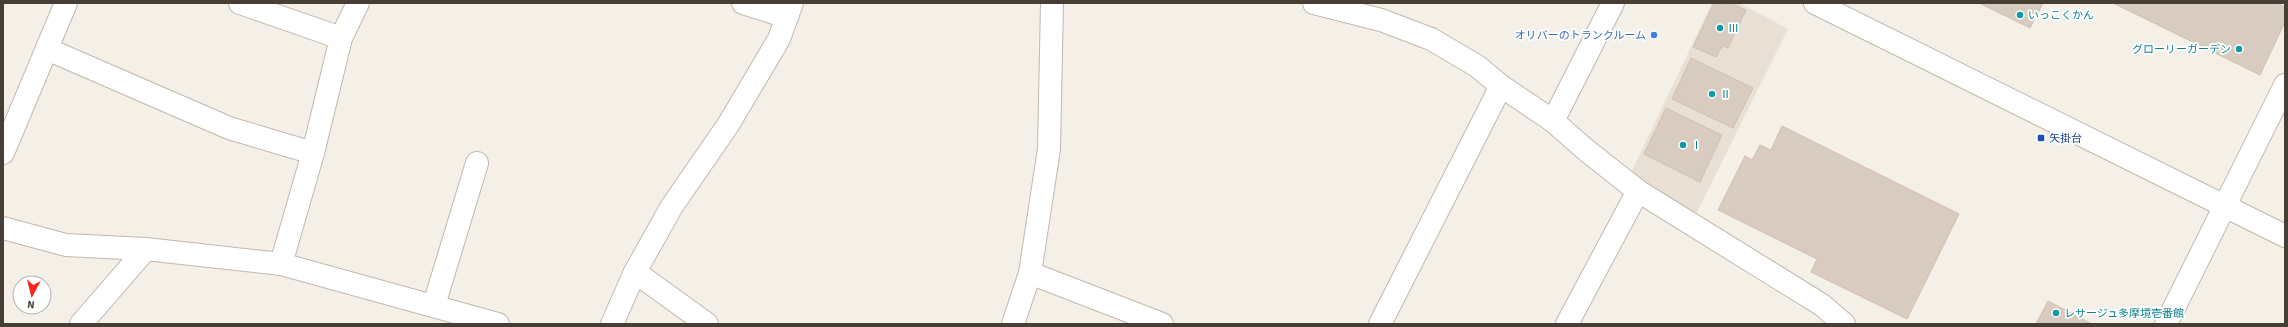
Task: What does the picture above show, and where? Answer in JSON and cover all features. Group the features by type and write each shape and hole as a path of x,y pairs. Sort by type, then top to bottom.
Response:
{"street":[{"path":"3,153 66,3"},
{"path":"240,3 341,38"},
{"path":"281,264 313,153 341,38 358,3"},
{"path":"612,324 635,272 672,206 739,105 779,39 789,10 743,3"},
{"path":"1013,324 1030,273 1048,149 1052,3"},
{"path":"1314,3 1381,20 1431,39 1477,66 1501,86 1553,121 1586,150 1638,190 1822,305 1844,324"},
{"path":"1553,121 1613,3"},
{"path":"1815,3 2285,236"},
{"path":"47,49 229,128 313,153"},
{"path":"2166,324 2285,85"},
{"path":"1380,324 1501,86"},
{"path":"434,305 477,163"},
{"path":"1567,324 1638,190"},
{"path":"3,228 66,245 146,249 281,264 388,292 498,324"},
{"path":"81,324 146,249"},
{"path":"635,272 708,324"},
{"path":"1030,273 1162,324"}],"shaded area":[{"path":"1712,3 1739,3 1788,29 1696,214 1630,175"}],"building":[{"name":"Ⅲ","path":"1714,3 1730,3 1746,10 1728,48 1722,46 1716,57 1693,47"},
{"name":"いっこくかん","path":"1979,3 2043,3 2030,28"},
{"name":"グローリーガーデン","path":"2113,3 2277,3 2285,7 2285,22 2260,75"},
{"name":"Ⅱ","path":"1691,58 1753,88 1733,128 1672,99"},
{"name":"Ⅰ","path":"1666,108 1722,135 1700,182 1644,154"},
{"path":"1782,126 1959,214 1907,319 1811,272 1817,259 1718,210 1745,156 1752,160 1760,145 1771,150"},
{"name":"レサージュ多摩境壱番館","path":"2048,301 2092,324 2036,324"}],"place":[{"name":"いっこくかん","path":"2020,15"},
{"name":"Ⅲ","path":"1720,28"},
{"name":"オリバーのトランクルーム","path":"1654,35"},
{"name":"グローリーガーデン","path":"2239,49"},
{"name":"Ⅱ","path":"1712,94"},
{"name":"矢掛台","path":"2041,138"},
{"name":"Ⅰ","path":"1683,145"},
{"name":"レサージュ多摩境壱番館","path":"2056,313"}]}
